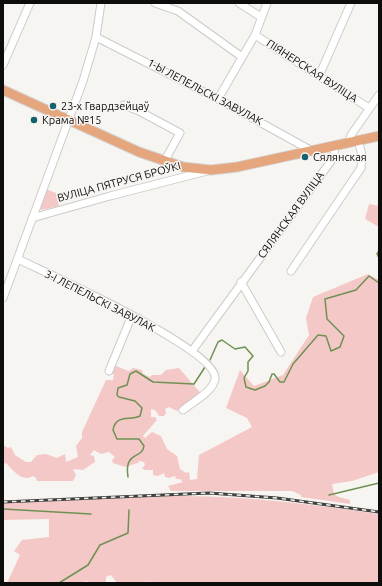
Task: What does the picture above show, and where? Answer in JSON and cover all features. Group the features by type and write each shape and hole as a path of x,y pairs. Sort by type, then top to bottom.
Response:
{"main road":[{"name":"ВУЛІЦА ПЯТРУСЯ БРОЎКІ","path":"3,90 164,162 183,167 211,170 237,167 379,136"}],"street":[{"path":"3,64 30,3"},
{"path":"3,298 68,120 96,37 101,3"},
{"path":"155,3 178,11 242,57"},
{"path":"239,3 261,17"},
{"path":"218,98 255,35 267,3"},
{"path":"319,76 351,3"},
{"name":"ПІЯНЕРСКАЯ ВУЛІЦА","path":"255,35 369,108"},
{"name":"1-Ы ЛЕПЕЛЬСКІ ЗАВУЛАК","path":"96,37 218,98 312,151"},
{"path":"291,271 361,168 362,155 351,135 379,95"},
{"path":"124,104 180,133 164,162"},
{"name":"СЯЛЯНСКАЯ ВУЛІЦА","path":"192,351 334,156 335,145"},
{"name":"ВУЛІЦА ПЯТРУСЯ БРОЎКІ","path":"32,218 211,170"},
{"name":"3-І ЛЕПЕЛЬСКІ ЗАВУЛАК","path":"18,259 132,315 192,351 211,366 215,374 215,379 210,388 183,410"},
{"path":"241,282 281,352"},
{"path":"109,370 132,315"}],"shaded area":[{"path":"46,189 56,193 59,206 41,210 40,206"},
{"path":"369,204 379,206 379,227 365,219"},
{"path":"368,274 379,280 379,472 352,481 332,484 334,494 350,500 350,504 301,497 301,495 292,491 171,491 168,486 183,482 180,479 176,479 175,476 169,478 165,477 164,473 158,476 153,475 153,470 145,470 142,468 145,465 144,462 139,461 138,463 125,467 113,463 112,460 115,457 109,452 101,454 94,450 90,455 94,456 95,462 83,470 73,469 76,475 73,481 37,481 33,476 29,478 21,477 6,463 3,464 3,445 8,448 11,447 15,455 26,462 31,462 37,455 46,454 57,458 65,454 66,462 78,457 76,446 82,438 82,432 106,380 113,380 114,374 111,373 113,365 129,371 133,368 142,370 143,374 150,377 152,375 161,375 166,370 179,368 204,397 197,405 183,407 177,411 169,407 165,409 166,413 164,416 159,416 155,410 151,409 151,417 155,417 157,420 143,436 145,438 152,432 161,436 167,449 177,456 180,469 186,473 189,472 190,480 197,479 199,455 252,427 247,418 226,408 240,370 254,386 283,375 309,335 306,318 313,297"},
{"path":"171,496 250,499 379,514 379,583 117,583 111,575 106,577 106,583 89,583 87,581 81,583 7,583 20,555 14,551 22,540 49,537 49,519 3,520 3,503"}],"waterway":[{"path":"379,250 377,254 379,258"},
{"path":"210,360 218,342 222,340 235,349 245,347 253,356 248,362 248,371 244,378 246,387 255,390 265,386 269,382 272,374 274,374 280,382 284,382 293,364 318,335 326,336 331,351 340,347 344,336 327,319 325,299 356,290 369,276 379,283"},
{"path":"128,477 127,468 131,459 140,453 144,446 139,439 117,439 113,430 117,422 120,420 140,416 142,408 135,401 119,397 117,395 118,388 127,385 130,374 136,371 153,382 194,384 205,367"},
{"path":"329,495 379,483"},
{"path":"3,509 91,514"},
{"path":"59,583 88,565 100,545 128,533 129,510"}],"railway":[{"path":"3,502 209,493 277,498 379,512"}],"place":[{"name":"23-х Гвардзейцаў","path":"53,106"},
{"name":"Крама №15","path":"34,120"},
{"name":"Сялянская","path":"305,157"}]}
